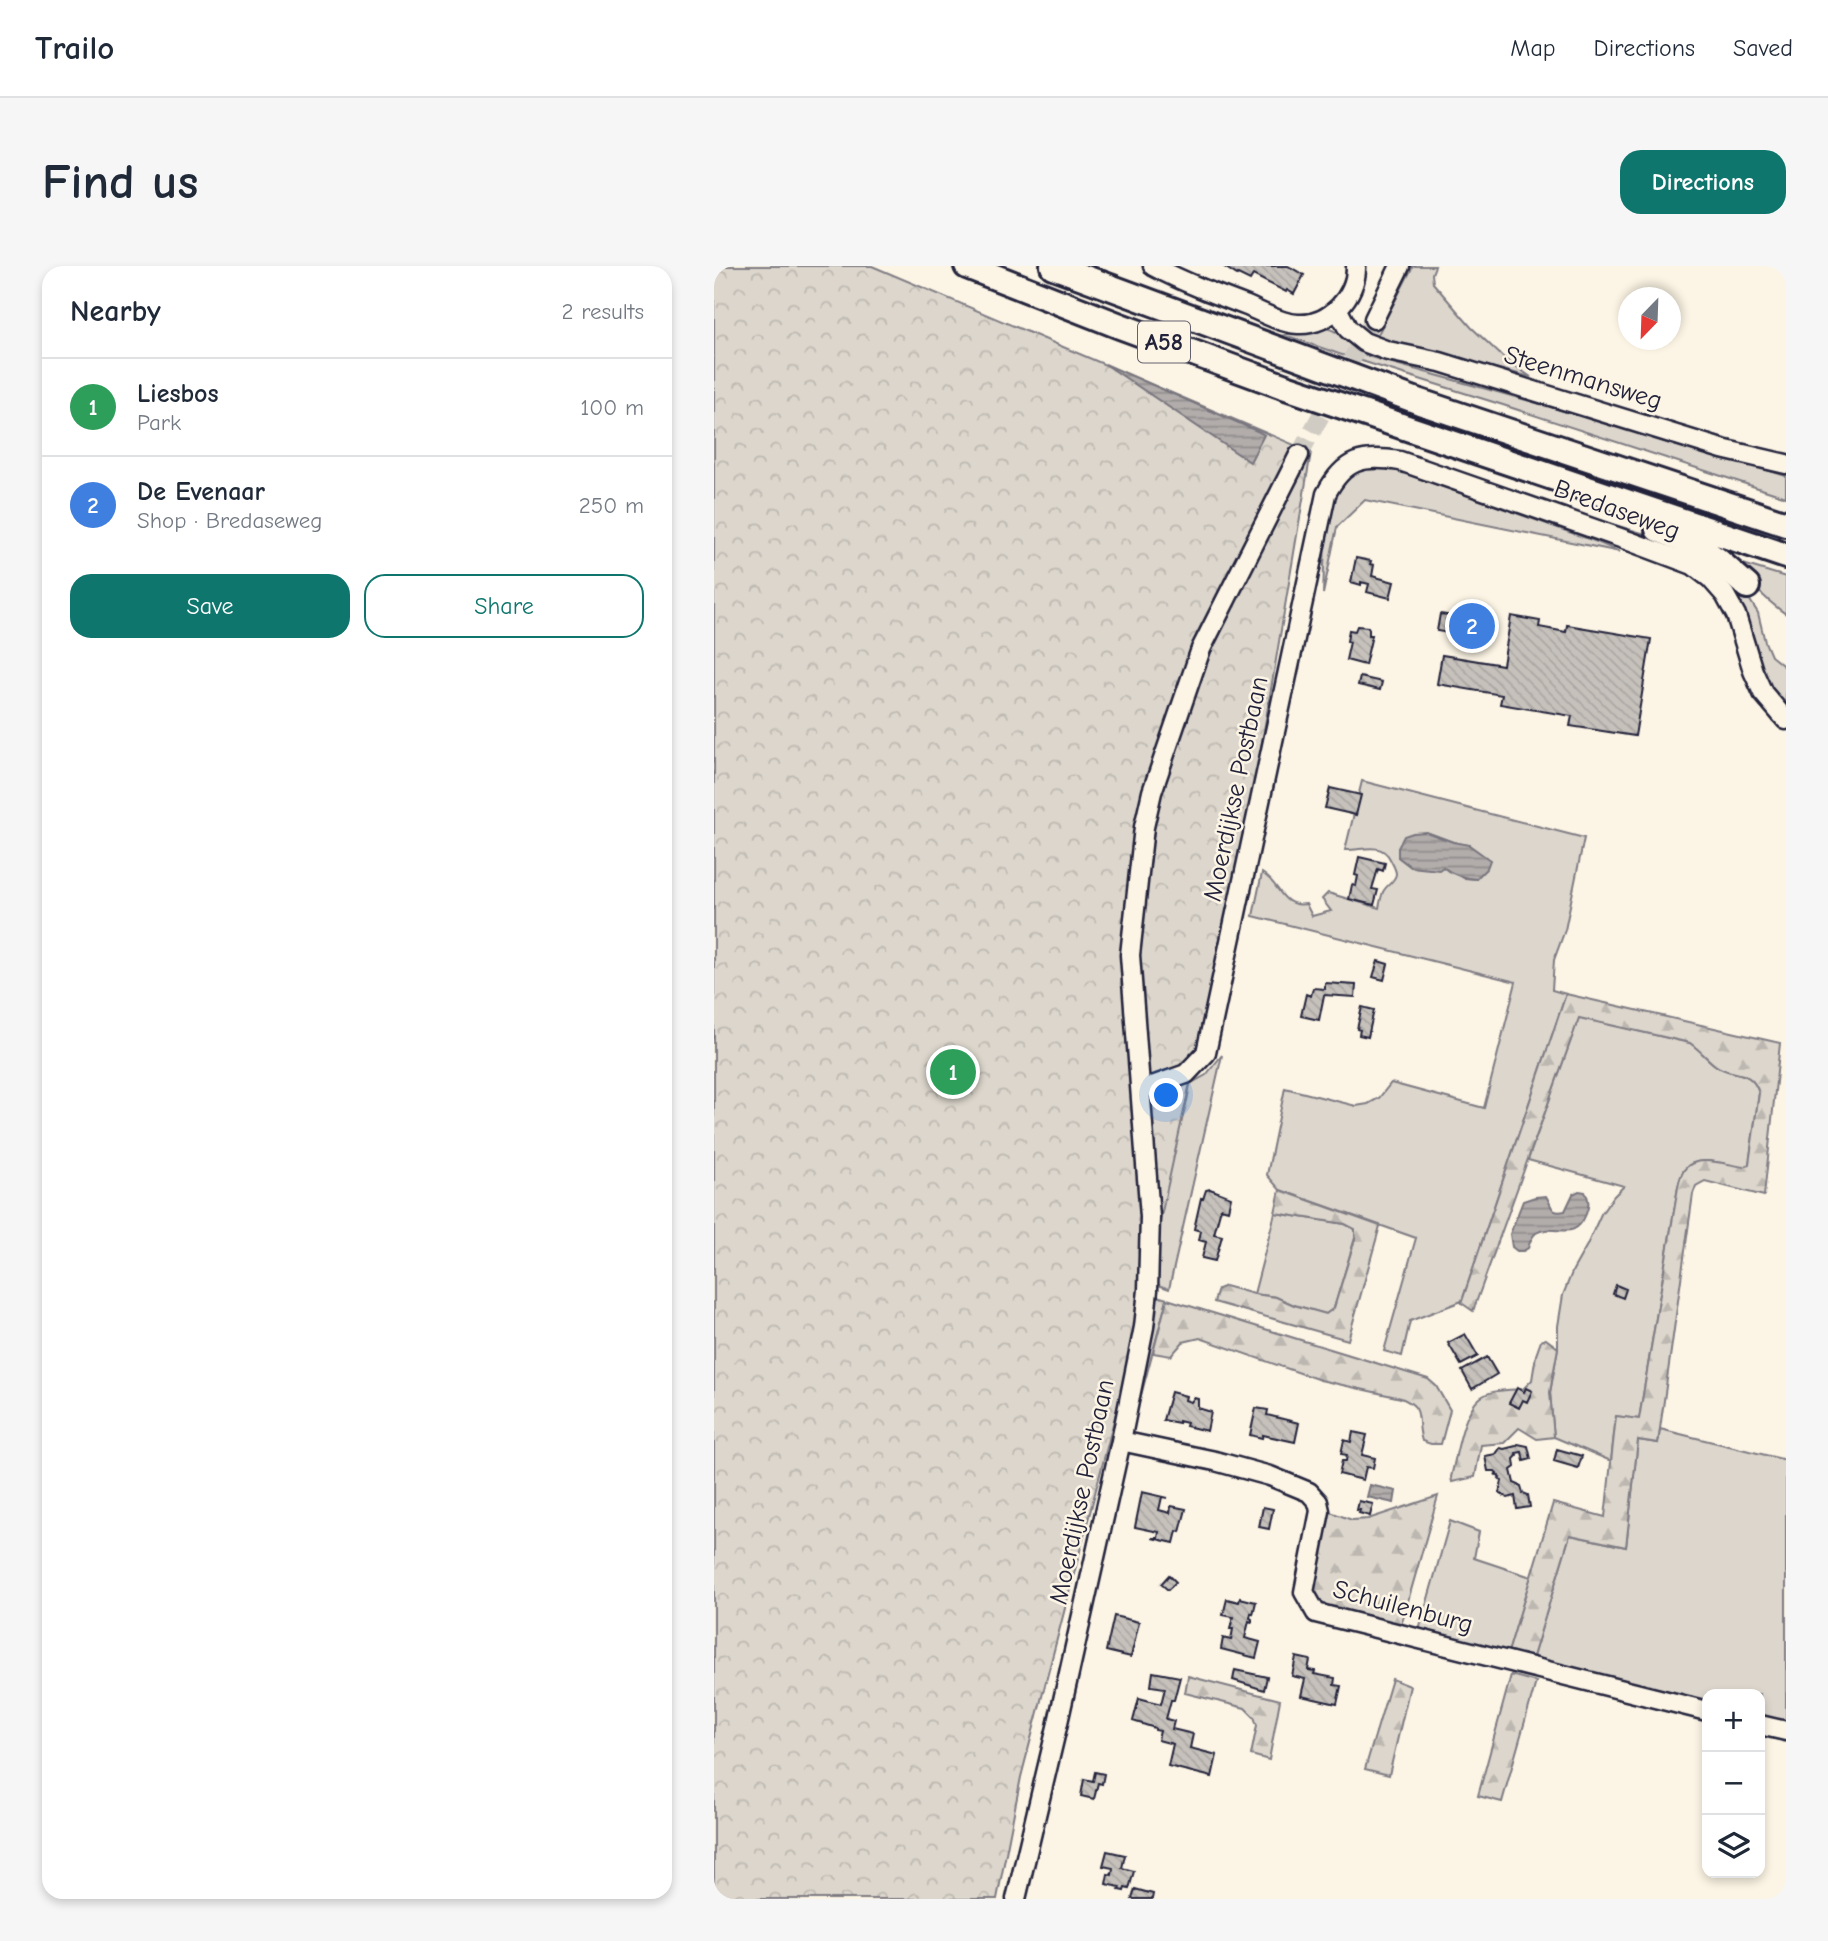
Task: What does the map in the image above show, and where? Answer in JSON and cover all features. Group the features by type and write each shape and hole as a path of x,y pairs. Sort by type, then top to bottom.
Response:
{"highway":[{"name":"A58","path":"967,266 1208,359 1533,472 1786,556"},
{"name":"A58","path":"1054,266 1420,402 1786,524"},
{"name":"A58","path":"1533,472 1600,508 1691,542 1747,586"}],"street":[{"path":"1153,266 1278,319 1299,324 1322,319 1338,310 1349,294 1356,266"},
{"path":"1374,319 1401,266"},
{"name":"Steenmansweg","path":"1338,310 1349,329 1364,342 1388,351 1440,362 1722,449 1786,464"},
{"name":"Moerdijkse Postbaan","path":"1016,1899 1060,1714 1144,1327 1150,1217 1130,955 1143,827 1152,792 1201,649 1299,454"},
{"name":"Bredaseweg","path":"1346,466 1366,459 1400,461 1693,565 1710,578 1725,595 1736,615 1753,671 1763,693 1786,720"},
{"name":"Moerdijkse Postbaan","path":"1140,1090 1186,1074 1206,1053 1326,494 1334,478 1346,466"},
{"name":"Schuilenburg","path":"1121,1441 1237,1467 1270,1476 1309,1492 1318,1502 1320,1511 1304,1592 1315,1613 1702,1711"},
{"path":"1765,1726 1786,1731"}],"green space":[{"path":"714,266 872,266 1311,452 1255,784 1130,1359 1021,1777 997,1899 714,1899"},
{"path":"1413,266 1435,266 1433,283 1471,327 1505,359 1531,377 1376,338"},
{"path":"1322,327 1342,335 1367,356 1672,440 1786,476 1786,497 1285,335"},
{"path":"1367,465 1396,470 1620,552 1365,500 1337,527 1323,594 1326,514 1331,497 1352,471"},
{"path":"1527,499 1676,543 1744,591 1758,613 1771,656 1786,668 1786,716 1772,700 1716,580"},
{"path":"1720,557 1786,577 1786,614 1737,570"},
{"path":"1362,781 1584,838 1565,930 1554,960 1552,990 1566,994 1462,1301 1410,1321 1402,1356 1384,1351 1416,1238 1280,1190 1267,1175 1285,1088 1356,1106 1379,1098 1391,1083 1484,1108 1516,982 1253,916 1262,873 1286,899 1297,904 1306,904 1312,916 1331,911 1322,899 1328,893 1379,908 1383,892 1396,874 1390,859 1386,853 1376,849 1345,850","holes":["1426,832 1469,845 1476,879 1464,878 1443,867 1411,867 1398,857 1398,848"]},
{"path":"1566,994 1780,1043 1764,1196 1705,1181 1696,1186 1693,1194 1658,1443 1638,1440 1626,1547 1570,1535 1531,1663 1507,1656 1553,1503 1605,1517 1616,1416 1639,1419 1681,1176 1689,1165 1696,1162 1712,1161 1744,1167 1749,1164 1759,1093 1751,1079 1721,1069 1690,1043 1579,1018 1473,1311 1460,1302"},
{"path":"1579,1017 1690,1043 1721,1069 1751,1079 1759,1093 1749,1164 1744,1168 1712,1161 1696,1162 1689,1165 1681,1176 1639,1419 1616,1416 1611,1461 1554,1437 1550,1393 1563,1295 1601,1214 1624,1186 1528,1160"},
{"path":"1222,1055 1169,1289 1150,1282 1153,1223 1190,1084 1206,1075"},
{"path":"1280,1190 1380,1226 1348,1340 1214,1302 1218,1289 1225,1286 1276,1297 1326,1314 1334,1308 1355,1239 1355,1229 1345,1224 1275,1213"},
{"path":"1275,1213 1345,1224 1355,1229 1355,1238 1334,1308 1326,1314 1276,1297 1254,1294"},
{"path":"1150,1294 1167,1299 1129,1440"},
{"path":"1167,1299 1428,1379 1436,1386 1450,1410 1441,1444 1422,1441 1417,1410 1401,1398 1320,1380 1200,1338 1183,1342 1171,1356 1153,1353"},
{"path":"1546,1339 1558,1348 1550,1392 1554,1437 1537,1439 1519,1428 1504,1443 1481,1445 1475,1477 1452,1482 1461,1434 1474,1405 1489,1393 1523,1389 1532,1380 1536,1355 1541,1341"},
{"path":"1660,1429 1786,1460 1786,1728 1765,1723 1765,1689 1702,1689 1702,1707 1531,1663 1570,1535 1626,1547 1638,1440 1658,1443"},
{"path":"1438,1496 1400,1629 1323,1610 1308,1597 1328,1511 1352,1520 1368,1519"},
{"path":"1450,1521 1479,1532 1474,1558 1531,1577 1507,1656 1418,1634"},
{"path":"1511,1675 1536,1682 1502,1802 1478,1796"},
{"path":"1188,1676 1280,1700 1269,1760 1251,1755 1257,1725 1254,1717 1245,1708 1185,1693"},
{"path":"1392,1679 1410,1686 1389,1775 1365,1769"}],"shaded area":[{"path":"1105,364 1264,435 1250,462"},
{"path":"1426,832 1469,845 1490,860 1487,868 1476,879 1458,876 1443,867 1439,870 1411,867 1398,857 1398,848 1404,836"},
{"path":"1585,1192 1588,1206 1576,1228 1564,1231 1543,1230 1534,1235 1528,1248 1523,1251 1512,1247 1510,1234 1523,1201 1546,1196 1554,1210 1560,1212 1565,1211 1573,1194"},
{"path":"1370,1485 1396,1491 1394,1503 1367,1497"}],"building":[{"path":"1223,266 1288,266 1304,275 1294,294 1253,275 1250,280 1237,275"},
{"path":"1356,558 1371,561 1370,564 1374,565 1372,576 1394,582 1390,598 1367,592 1369,584 1351,582"},
{"path":"1440,614 1487,621 1484,639 1437,631"},
{"path":"1511,616 1540,621 1539,627 1566,632 1567,625 1651,639 1635,736 1570,726 1572,716 1500,704 1502,695 1437,684 1442,655 1503,665"},
{"path":"1357,626 1368,627 1369,635 1372,635 1365,665 1346,660 1350,642 1347,641 1349,630 1355,631"},
{"path":"1360,677 1382,682 1380,690 1358,685"},
{"path":"1330,788 1361,795 1356,815 1325,808"},
{"path":"1359,857 1385,863 1383,871 1378,869 1372,889 1378,890 1374,905 1349,899 1352,885 1356,886 1358,876 1355,875"},
{"path":"1378,961 1388,964 1384,980 1373,977"},
{"path":"1325,983 1356,985 1355,997 1324,995 1319,1020 1301,1016 1306,994 1311,996 1313,988 1325,989"},
{"path":"1362,1007 1374,1010 1368,1037 1359,1035 1360,1030 1357,1029"},
{"path":"1206,1190 1231,1197 1228,1210 1221,1208 1214,1234 1222,1236 1215,1261 1202,1258 1206,1242 1199,1240 1201,1231 1194,1229 1201,1198 1203,1199"},
{"path":"1616,1285 1626,1289 1623,1298 1613,1294"},
{"path":"1465,1334 1478,1356 1461,1365 1448,1343"},
{"path":"1487,1357 1497,1374 1472,1389 1462,1371"},
{"path":"1517,1388 1524,1392 1526,1388 1532,1391 1527,1402 1523,1400 1519,1408 1509,1403"},
{"path":"1171,1392 1186,1396 1185,1400 1191,1402 1194,1398 1198,1399 1198,1408 1211,1412 1207,1431 1186,1426 1187,1423 1179,1421 1163,1420"},
{"path":"1256,1408 1268,1410 1267,1415 1299,1423 1295,1442 1250,1435"},
{"path":"1353,1432 1367,1435 1362,1455 1375,1458 1373,1468 1366,1467 1363,1480 1339,1474 1342,1461 1346,1461 1347,1455 1341,1454 1344,1440 1351,1442"},
{"path":"1518,1444 1528,1446 1531,1459 1524,1461 1522,1452 1516,1453 1514,1459 1515,1467 1511,1470 1514,1483 1521,1486 1523,1493 1528,1495 1530,1507 1517,1509 1515,1496 1508,1498 1499,1493 1502,1481 1495,1475 1495,1471 1488,1471 1485,1456 1496,1454 1500,1448"},
{"path":"1557,1449 1582,1456 1578,1468 1554,1461"},
{"path":"1142,1492 1168,1498 1162,1497 1159,1510 1170,1513 1171,1506 1186,1509 1174,1543 1152,1538 1158,1538 1159,1532 1135,1527"},
{"path":"1359,1501 1373,1504 1370,1516 1359,1513"},
{"path":"1263,1507 1273,1509 1269,1529 1259,1527"},
{"path":"1169,1575 1176,1582 1168,1590 1161,1584"},
{"path":"1240,1598 1256,1602 1245,1638 1260,1642 1256,1658 1221,1649 1223,1638 1231,1640 1233,1629 1230,1629 1233,1617 1223,1615 1227,1599 1239,1602"},
{"path":"1114,1616 1139,1622 1131,1657 1106,1651"},
{"path":"1296,1657 1310,1660 1308,1670 1315,1671 1314,1674 1335,1678 1334,1685 1341,1686 1337,1704 1301,1696 1305,1679 1292,1676"},
{"path":"1235,1670 1267,1677 1264,1690 1233,1680"},
{"path":"1153,1672 1180,1677 1166,1719 1174,1721 1172,1729 1193,1734 1190,1748 1217,1755 1212,1777 1168,1766 1173,1744 1158,1740 1160,1731 1155,1728 1133,1721 1139,1698 1161,1704 1165,1688 1151,1686"},
{"path":"1095,1772 1104,1774 1102,1784 1098,1783 1094,1799 1081,1796 1084,1779 1093,1781"},
{"path":"1107,1851 1125,1855 1122,1868 1134,1871 1129,1889 1119,1890 1120,1887 1106,1884 1108,1874 1112,1875 1113,1868 1103,1866"},
{"path":"1135,1889 1153,1894 1152,1899 1132,1899"}],"tunnel":[{"path":"1299,455 1374,319"}],"place":[{"name":"De Evenaar","path":"1472,626"},
{"name":"Liesbos","path":"953,1072"}]}
